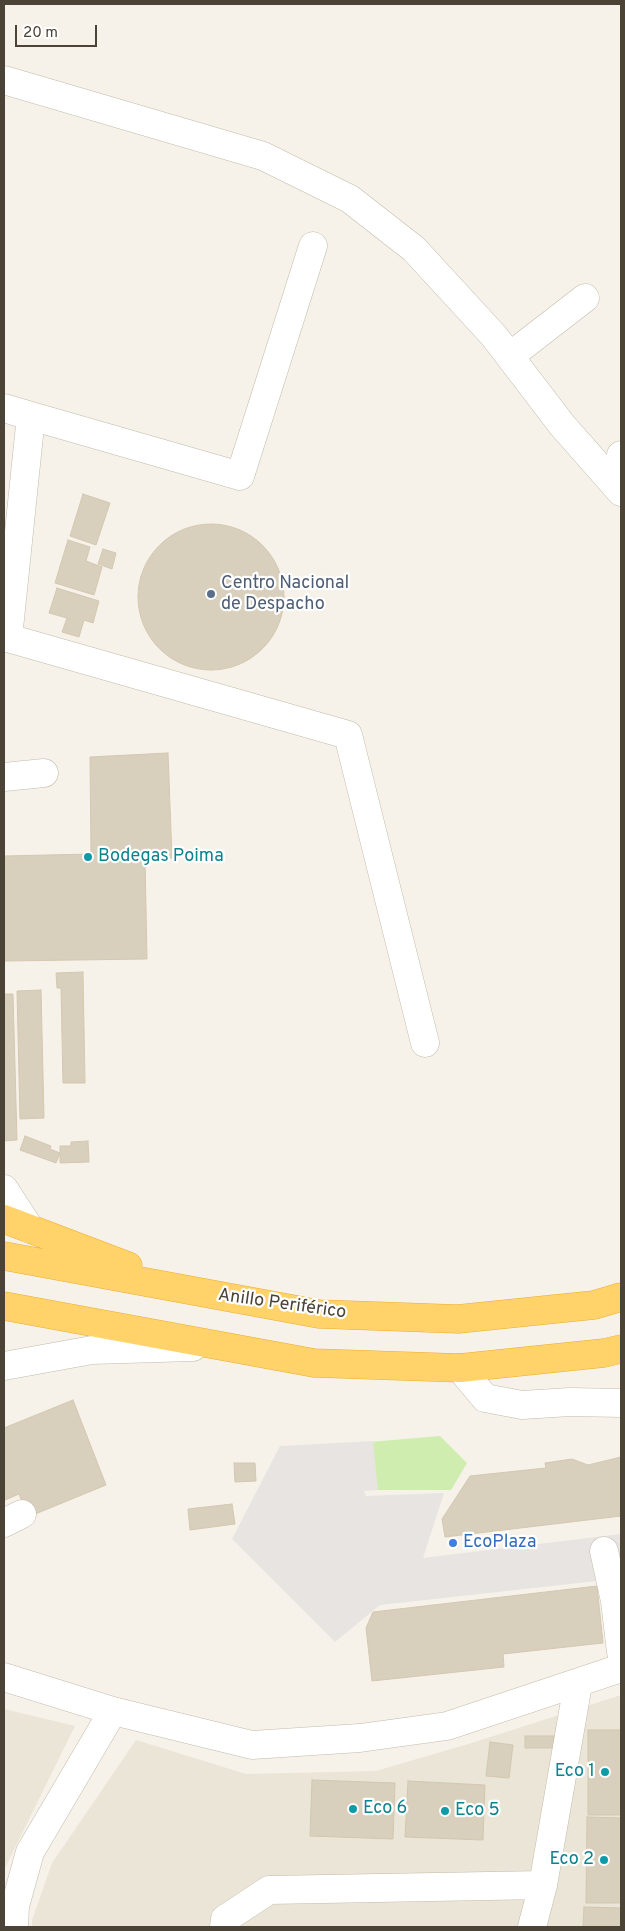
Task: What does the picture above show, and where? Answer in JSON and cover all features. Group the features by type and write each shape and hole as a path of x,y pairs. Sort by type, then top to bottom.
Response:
{"highway":[{"path":"4,1219 192,1291"},
{"name":"Anillo Periférico","path":"4,1256 319,1314 458,1319 594,1305 621,1298"},
{"path":"4,1306 314,1363 460,1368 615,1352"}],"street":[{"path":"4,80 263,156 350,199 414,249 494,336 562,425 619,489"},
{"path":"4,408 240,476 313,246"},
{"path":"510,356 586,298"},
{"path":"32,416 6,637 348,734 424,1043"},
{"path":"619,489 621,455"},
{"path":"4,777 44,773"},
{"path":"4,1189 30,1229"},
{"path":"4,1366 92,1350 220,1346"},
{"path":"460,1368 485,1398 522,1405 570,1402 621,1403"},
{"path":"604,1550 615,1601 621,1652"},
{"path":"4,1677 113,1711 252,1744 360,1738 448,1726 578,1684 621,1668"},
{"path":"532,1927 543,1885 578,1684"},
{"path":"14,1927 15,1906 30,1852 113,1711"},
{"path":"224,1927 225,1919 269,1890 543,1885"}],"shaded area":[{"path":"373,1441 378,1490 364,1491 366,1496 444,1493 423,1558 621,1534 621,1569 597,1581 380,1605 335,1642 232,1539 280,1446"},
{"path":"621,1695 621,1927 32,1927 32,1920 52,1863 136,1740 246,1774 376,1771 475,1742"},
{"path":"4,1709 75,1726 4,1870"}],"green space":[{"path":"440,1436 467,1463 451,1490 375,1490 370,1442"}],"building":[{"path":"83,494 110,503 96,545 70,536"},
{"name":"Centro Nacional de Despacho","path":"211,524 239,530 262,546 278,569 284,597 278,625 262,648 239,664 211,670 183,664 160,648 144,625 138,597 144,569 160,546 183,530"},
{"path":"68,540 90,547 86,561 102,567 94,595 55,583"},
{"path":"103,549 116,553 112,569 98,564"},
{"path":"57,588 99,601 93,623 84,620 79,637 62,632 67,618 49,613"},
{"name":"Bodegas Poima","path":"168,753 172,858 145,860 147,959 4,961 4,856 91,854 90,757"},
{"path":"83,972 85,1083 63,1083 61,988 57,988 56,973"},
{"path":"41,990 44,1118 20,1119 17,991"},
{"path":"4,994 13,994 17,1140 4,1141"},
{"path":"25,1136 51,1146 50,1149 60,1153 56,1163 20,1150"},
{"path":"88,1141 89,1162 60,1163 60,1146 71,1146 71,1142"},
{"path":"73,1400 106,1485 28,1517 19,1494 5,1500 4,1497 4,1428"},
{"path":"621,1457 621,1516 445,1537 442,1519 470,1476 546,1468 545,1463 572,1459 588,1465"},
{"path":"234,1463 255,1463 256,1481 235,1482"},
{"path":"232,1504 235,1524 190,1530 188,1509"},
{"path":"597,1586 603,1643 503,1654 504,1667 372,1681 366,1628 373,1612"},
{"name":"Eco 1","path":"588,1730 621,1730 621,1815 588,1815"},
{"path":"525,1736 554,1736 553,1748 525,1748"},
{"path":"490,1742 513,1745 509,1778 486,1776"},
{"name":"Eco 6","path":"312,1780 395,1783 393,1839 310,1836"},
{"name":"Eco 5","path":"408,1781 485,1785 483,1840 405,1837"},
{"name":"Eco 2","path":"587,1817 621,1818 621,1903 586,1903"},
{"path":"584,1907 621,1908 621,1927 583,1927"}],"place":[{"name":"Centro Nacional de Despacho","path":"211,594"},
{"name":"Bodegas Poima","path":"88,857"},
{"name":"EcoPlaza","path":"453,1543"},
{"name":"Eco 1","path":"605,1772"},
{"name":"Eco 6","path":"353,1809"},
{"name":"Eco 5","path":"445,1811"},
{"name":"Eco 2","path":"604,1860"}]}
